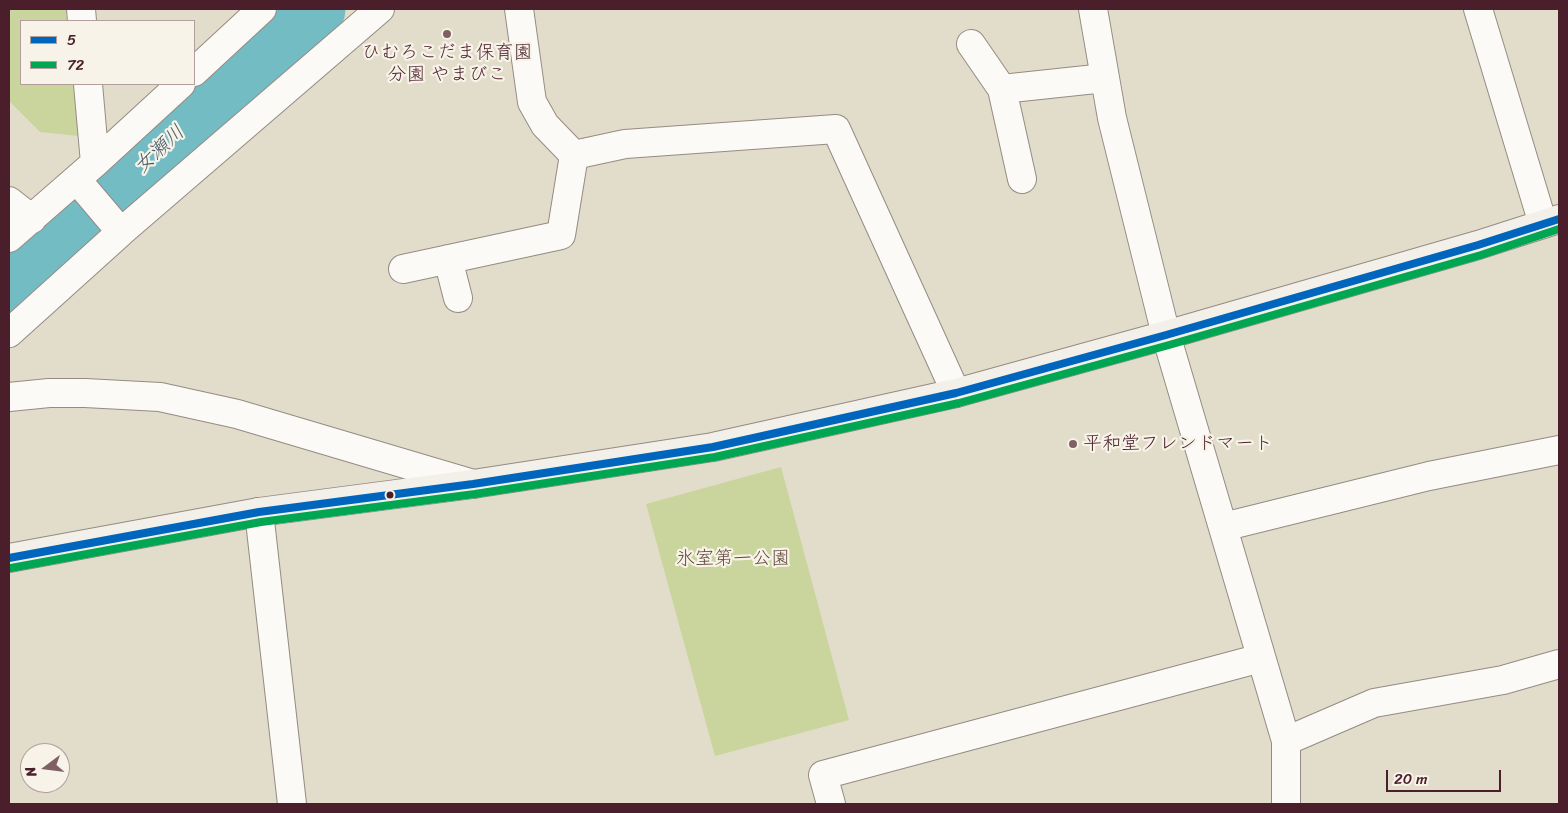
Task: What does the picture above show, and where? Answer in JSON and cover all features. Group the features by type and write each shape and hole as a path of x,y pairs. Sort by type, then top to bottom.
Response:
{"main road":[{"path":"9,558 259,512 473,484 713,447 956,393 1478,245 1551,221"}],"street":[{"path":"195,71 262,9"},
{"path":"9,333 121,232 380,9"},
{"path":"519,9 532,102 545,125 574,155"},
{"path":"1093,9 1112,118 1166,335 1286,741 1286,804"},
{"path":"1478,9 1551,221"},
{"path":"971,44 1002,89 1022,178"},
{"path":"1002,89 1105,78"},
{"path":"88,85 86,171 121,232"},
{"path":"9,238 180,85"},
{"path":"574,155 626,144 836,129 956,393"},
{"path":"403,269 560,235 574,155"},
{"path":"9,201 32,219"},
{"path":"448,259 458,298"},
{"path":"9,397 85,392 160,397 237,414 473,484"},
{"path":"1223,527 1429,476 1559,450"},
{"path":"259,512 292,804"},
{"path":"831,804 824,775 1261,658"},
{"path":"1286,741 1374,703 1503,680 1559,664"}],"green space":[{"path":"9,9 66,9 67,20 20,20 20,85 74,85 79,136 40,132 9,101"},
{"name":"氷室第一公園","path":"781,467 849,720 715,756 646,504"}],"waterway":[{"name":"女瀬川","path":"9,292 311,9"}],"transit line":[{"name":"5","path":"9,558 259,512 473,484 713,447 956,393 1478,245 1559,219"},
{"name":"72","path":"11,568 261,522 475,494 715,457 959,403 1481,255 1559,229"}],"place":[{"name":"ひむろこだま保育園 分園 やまびこ","path":"447,34"},
{"name":"平和堂フレンドマート","path":"1073,444"}]}
